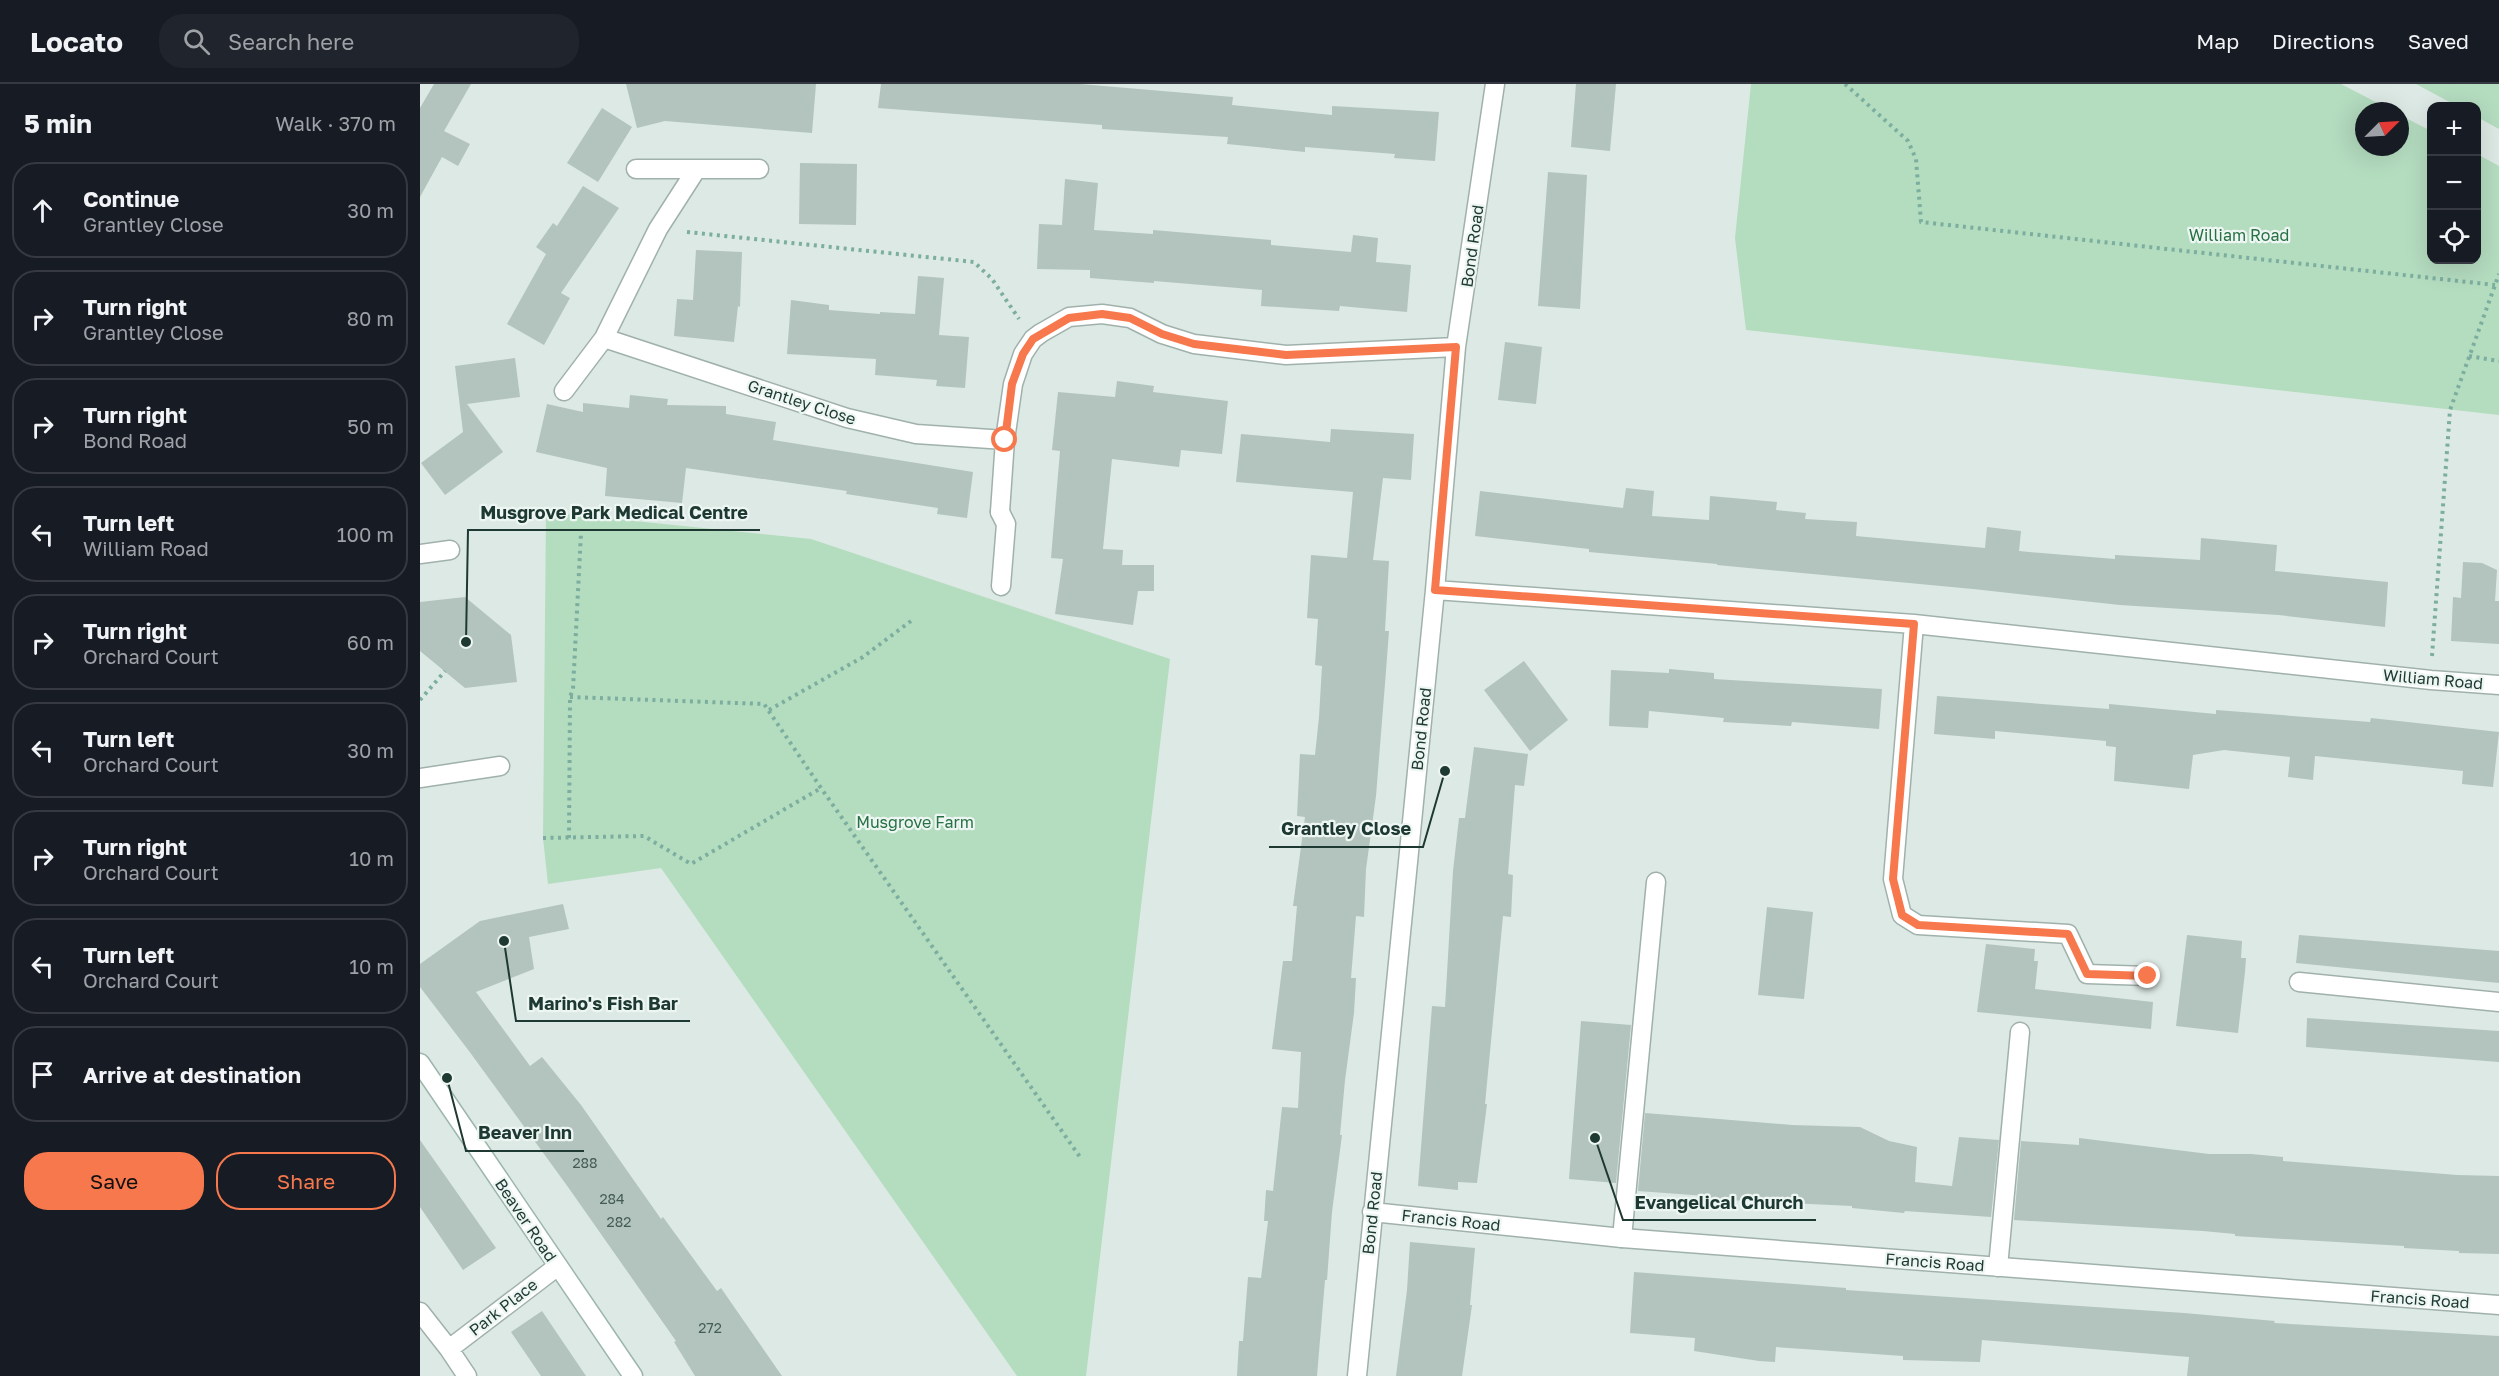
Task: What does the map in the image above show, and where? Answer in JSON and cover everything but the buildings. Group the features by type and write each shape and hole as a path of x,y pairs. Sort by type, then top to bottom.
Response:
{"street":[{"name":"Bond Road","path":"1357,1376 1435,590 1456,347 1495,84"},
{"path":"636,169 759,169"},
{"path":"564,391 604,338 658,229 696,170"},
{"path":"1002,586 1006,524 1000,512 1012,384 1023,354 1033,339 1069,318 1102,314 1130,318 1162,334 1194,344 1286,355 1456,347"},
{"name":"Grantley Close","path":"604,338 847,418 916,434 1005,440"},
{"path":"420,554 450,550"},
{"name":"William Road","path":"1435,590 1914,624 2431,680 2499,685"},
{"path":"1914,624 1893,879 1902,915 1918,925 2068,934 2087,974 2148,976"},
{"path":"420,778 500,766"},
{"path":"1622,1238 1656,882"},
{"path":"2299,982 2499,1002"},
{"path":"1998,1267 2020,1032"},
{"name":"Beaver Road","path":"420,1063 633,1376"},
{"name":"Francis Road","path":"1372,1212 1622,1238 2499,1305"},
{"name":"Park Place","path":"450,1349 558,1266"},
{"path":"420,1312 450,1349 467,1376"}],"path":[{"path":"1845,84 1908,141 1916,159 1921,222 2494,285"},
{"path":"658,229 974,262 992,279 1033,339"},
{"path":"2431,680 2450,410 2499,274"},
{"path":"2469,356 2499,361"},
{"path":"569,838 570,697 573,689 581,533"},
{"path":"769,710 863,657 911,621"},
{"path":"420,700 445,672"},
{"path":"570,697 764,704 820,788 1080,1157"},
{"path":"543,838 644,836 691,864 820,788"}],"green space":[{"name":"William Road","path":"1751,84 2341,84 2376,102 2355,102 2355,156 2409,156 2409,120 2427,129 2427,264 2481,264 2481,156 2499,166 2499,415 1746,330 1735,238"},
{"path":"2416,84 2499,84 2499,129 2481,119 2481,102 2450,102"},
{"name":"Musgrove Farm","path":"546,512 811,539 1170,659 1086,1376 1017,1376 661,868 548,884 543,838"}],"place":[{"name":"Musgrove Park Medical Centre","path":"466,642"},
{"name":"Grantley Close","path":"1445,771"},
{"name":"Marino's Fish Bar","path":"504,941"},
{"name":"Beaver Inn","path":"447,1078"},
{"name":"Evangelical Church","path":"1595,1138"}],"route":[{"path":"1005,440 1012,384 1023,354 1033,339 1069,318 1102,314 1130,318 1162,334 1194,344 1286,355 1346,354 1456,347 1435,590 1914,624 1893,879 1902,915 1918,925 2068,934 2087,974 2148,976"}]}
